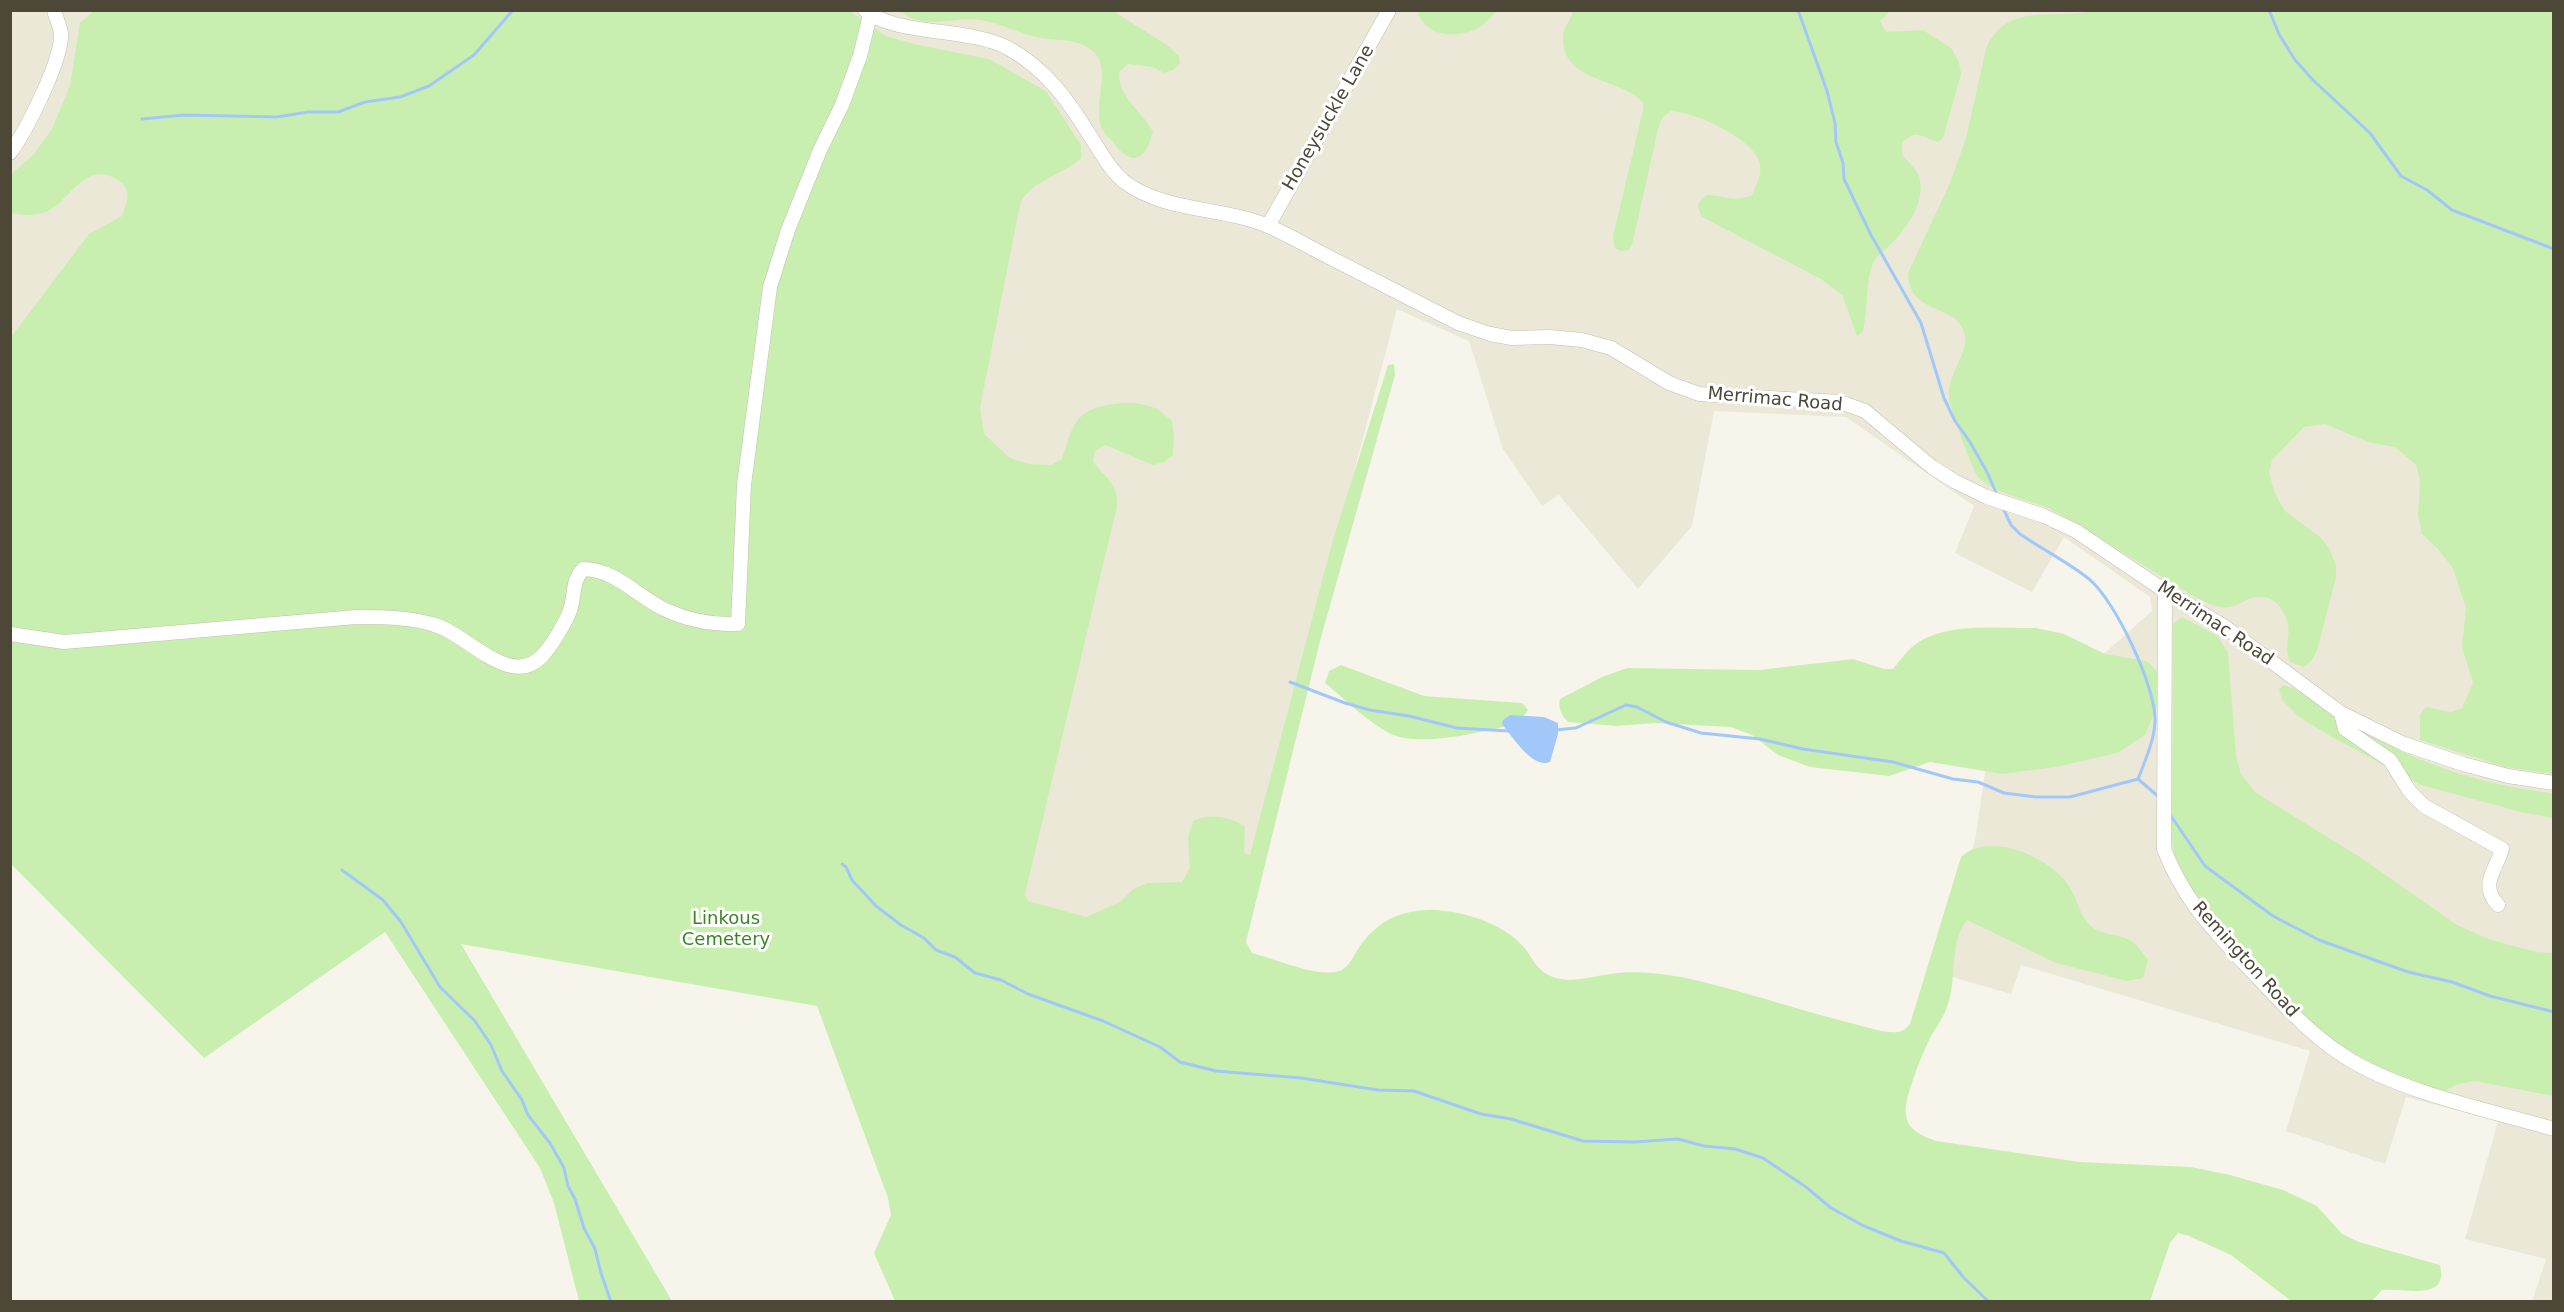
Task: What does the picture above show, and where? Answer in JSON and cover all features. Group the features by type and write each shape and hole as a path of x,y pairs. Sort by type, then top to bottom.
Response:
{"street":[{"path":"10,153 27,128 55,62 61,34 54,10"},
{"name":"Honeysuckle Lane","path":"1268,226 1389,10"},
{"path":"10,634 64,642 356,617 390,617 417,620 438,626 456,633 486,656 501,664 526,665 538,660 551,644 571,609 574,583 583,569 602,570 665,609 695,621 717,625 738,624 744,485 770,287 788,230 860,56 867,13"},
{"name":"Merrimac Road","path":"867,13 894,24 980,37 1006,47 1024,57 1050,78 1073,107 1108,165 1125,182 1144,194 1229,214 1268,226 1458,323 1512,338 1550,337 1582,340 1611,348 1669,383 1699,394 1840,402 1865,411 1932,467 1954,481 2076,531 2165,591 2225,627 2341,712 2404,744 2463,764 2508,776 2553,783"},
{"name":"Remington Road","path":"2165,591 2164,849 2174,874 2199,915 2303,1024 2344,1056 2393,1080 2431,1094 2553,1129"},
{"path":"2341,712 2345,729 2390,760 2410,792 2424,806 2502,849 2488,886 2491,897 2498,905"}],"shaded area":[{"path":"11,11 192,11 11,760"},
{"path":"834,11 2196,11 2553,501 2553,1301 2532,1301 2546,1259 2465,1239 2498,1121 2406,1097 2385,1164 2286,1131 2310,1051 2021,965 2011,994 1935,972 1975,841 2002,655 2098,659 2152,611 2150,597 2064,537 2032,592 1955,553 1974,506 1846,417 1714,411 1692,526 1638,589 1559,495 1542,506 1503,449 1469,341 1397,309 1237,916 1200,1032 995,915"}],"green space":[{"path":"1418,10 1497,11 1480,27 1472,31 1443,34 1427,27"},
{"path":"2096,10 2553,11 2553,774 2505,767 2420,740 2420,714 2426,707 2451,712 2462,708 2473,683 2462,647 2466,608 2453,568 2422,534 2418,515 2420,481 2416,465 2395,447 2368,442 2325,424 2304,427 2272,460 2269,473 2275,494 2285,511 2320,537 2329,548 2336,565 2336,578 2317,650 2311,661 2304,667 2290,662 2287,650 2289,630 2287,621 2283,611 2272,600 2257,597 2233,606 2222,607 2198,599 2060,514 2004,493 1986,484 1976,473 1962,439 1949,397 1951,381 1963,350 1965,336 1961,325 1954,318 1916,297 1910,287 1908,273 1950,183 1966,138 1986,49 1995,34 2006,24 2019,18"},
{"name":"Linkous Cemetery","path":"94,11 850,11 886,36 989,59 1046,91 1081,145 1081,158 1032,189 1020,204 980,408 984,434 1010,458 1029,464 1051,465 1062,459 1076,422 1085,413 1110,404 1130,403 1149,406 1161,412 1172,421 1174,436 1173,455 1164,462 1153,465 1105,445 1095,451 1093,462 1116,491 1117,506 1025,894 1028,901 1086,917 1120,902 1133,889 1148,883 1182,882 1190,868 1188,837 1193,821 1205,817 1226,818 1245,827 1244,853 1250,855 1332,543 1388,365 1394,364 1395,375 1320,641 1246,942 1252,953 1317,972 1336,972 1347,965 1367,937 1383,923 1412,912 1445,911 1481,919 1503,930 1521,944 1539,968 1556,978 1577,979 1625,973 1665,975 1721,986 1881,1031 1897,1032 1904,1030 1910,1024 1961,857 1986,846 2016,850 2045,863 2057,872 2070,887 2083,916 2091,926 2128,939 2135,944 2148,960 2143,978 2127,981 2056,963 1967,920 1957,941 1949,1000 1922,1056 1907,1099 1907,1121 1913,1129 1936,1141 2080,1162 2191,1167 2283,1190 2317,1206 2342,1234 2359,1242 2440,1265 2441,1277 2438,1284 2432,1289 2423,1291 2382,1290 2372,1301 2291,1301 2231,1255 2178,1233 2170,1243 2150,1301 895,1301 874,1253 891,1215 888,1198 817,1006 461,944 672,1301 579,1301 554,1203 540,1168 385,932 204,1058 11,864 11,337 89,234 122,216 127,192 118,180 106,175 95,175 77,185 61,201 43,213 15,214 11,213 10,175 33,155 52,129 70,86 80,23"},
{"path":"901,11 1113,11 1167,45 1179,56 1180,63 1174,70 1164,73 1153,67 1128,64 1119,72 1120,82 1127,98 1153,132 1142,155 1132,158 1119,150 1101,127 1099,107 1101,65 1097,56 1084,45 1033,36 988,21 969,19 919,21"},
{"path":"1573,11 1890,11 1880,21 1886,32 1923,30 1951,48 1959,62 1961,74 1943,138 1938,142 1915,135 1902,143 1902,154 1919,176 1920,196 1918,205 1908,223 1873,263 1863,332 1857,336 1842,295 1821,279 1702,217 1698,208 1699,202 1706,195 1734,199 1752,195 1758,180 1760,164 1756,155 1736,137 1723,128 1694,116 1671,111 1663,117 1659,125 1632,245 1628,250 1620,251 1614,247 1613,236 1643,102 1633,94 1582,71 1572,63 1565,52 1563,37"},
{"path":"2182,617 2218,636 2228,653 2236,756 2241,774 2256,793 2360,857 2457,925 2491,940 2537,952 2553,953 2553,1096 2475,1081 2458,1084 2443,1092 2370,1064 2329,1041 2287,1001 2190,892 2174,853 2172,838 2173,624"},
{"path":"1971,628 2036,628 2064,634 2105,654 2146,661 2152,666 2157,672 2157,707 2145,735 2117,753 2056,767 2002,774 1930,762 1889,776 1810,767 1778,755 1752,735 1731,727 1656,723 1616,726 1568,722 1560,709 1560,699 1602,677 1627,668 1759,670 1853,659 1884,669 1893,669 1912,647 1939,633"},
{"path":"1341,665 1424,696 1522,703 1528,710 1519,723 1490,730 1436,739 1404,738 1391,734 1374,723 1325,683 1329,671"},
{"path":"2283,685 2293,688 2393,747 2442,768 2516,788 2553,793 2553,818 2521,812 2421,785 2298,716 2282,700 2279,689"}],"water":[{"path":"1510,715 1544,717 1558,723 1558,734 1550,762 1536,761 1517,743 1502,724 1503,720"}],"waterway":[{"path":"142,119 184,115 277,117 308,112 338,112 365,102 400,97 429,86 474,55 513,10"},
{"path":"1798,10 1827,91 1835,123 1836,142 1843,163 1844,179 1871,235 1921,323 1944,398 1955,421 1987,472 1997,495"},
{"path":"2269,10 2279,34 2295,60 2370,133 2401,176 2427,190 2452,210 2554,249"},
{"path":"2002,506 2011,525 2020,534 2089,579 2111,606 2122,625 2142,668 2154,707 2155,722 2151,744 2138,779"},
{"path":"1290,682 1370,710 1409,716 1457,728 1509,731"},
{"path":"1555,730 1576,728 1626,705 1637,707 1666,722 1701,733 1760,739 1803,749 1893,762 1953,779 1978,782 2004,793 2036,797 2070,797 2138,779 2159,797"},
{"path":"2169,813 2205,866 2273,916 2319,940 2408,972 2452,982 2490,996 2554,1012"},
{"path":"842,864 846,867 852,880 876,906 901,925 924,938 936,950 955,957 975,973 1001,980 1028,994 1103,1021 1160,1047 1180,1062 1216,1071 1301,1078 1378,1090 1414,1091 1481,1114 1511,1119 1583,1141 1634,1142 1678,1139 1704,1146 1735,1149 1763,1158 1806,1187 1831,1208 1864,1226 1901,1241 1944,1253 1964,1278 1989,1302"},
{"path":"342,870 383,900 401,922 440,987 475,1021 491,1045 502,1071 522,1100 528,1115 550,1143 564,1168 568,1186 575,1199 584,1228 595,1249 611,1302"}]}
